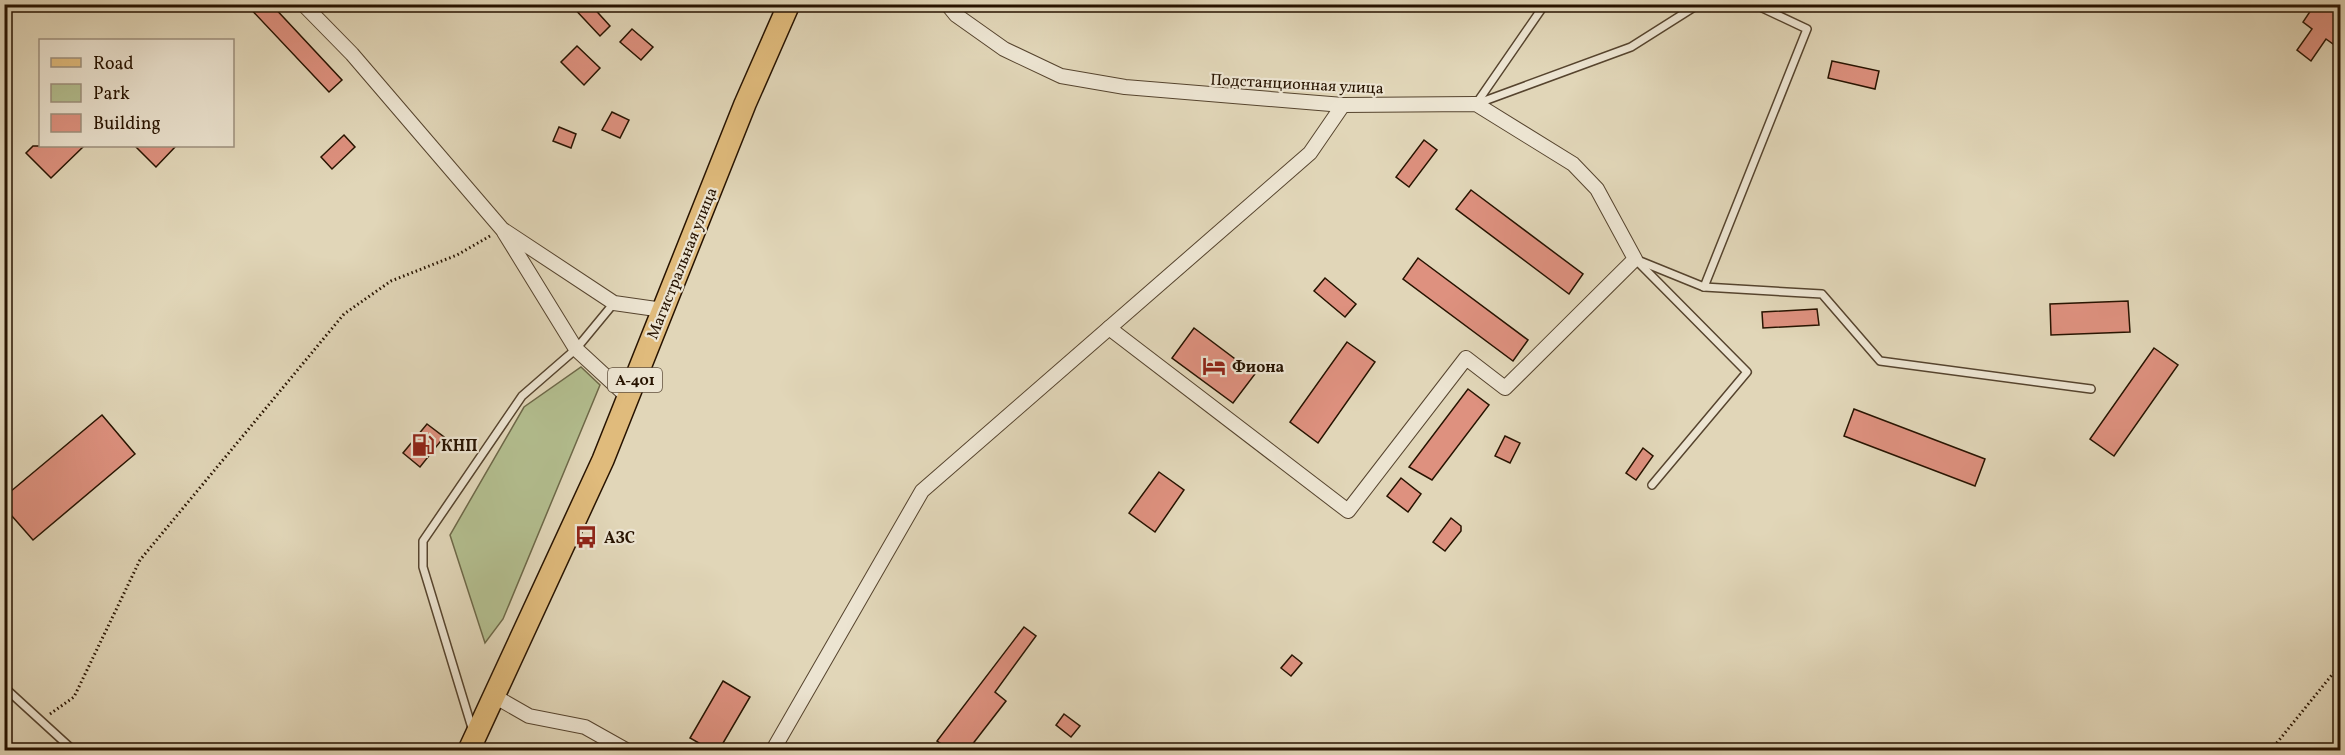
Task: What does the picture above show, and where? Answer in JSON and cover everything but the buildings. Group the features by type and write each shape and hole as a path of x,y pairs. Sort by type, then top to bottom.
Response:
{"main road":[{"name":"Магистральная улица","path":"472,744 603,460 744,104 789,4"}],"street":[{"path":"303,4 352,54 502,229 576,349 628,397"},
{"name":"Подстанционная улица","path":"947,4 956,15 1004,50 1061,76 1125,87 1343,105 1476,104"},
{"path":"1109,328 1348,511 1466,358 1505,388 1635,259 1597,189 1573,164 1476,104"},
{"path":"773,750 922,491 1310,153 1343,105"},
{"path":"502,229 614,303 663,310"},
{"path":"494,696 530,716 585,727 626,750"}],"lane":[{"path":"1476,104 1545,4"},
{"path":"1476,104 1631,47 1699,4"},
{"path":"1704,287 1807,29 1754,4"},
{"path":"1635,259 1704,287 1822,294 1880,361 2091,389"},
{"path":"1635,259 1747,372 1652,485"},
{"path":"472,744 423,567 423,541 522,396 576,349 614,303"},
{"path":"4,687 73,750"}],"path":[{"path":"41,720 74,697 140,560 344,314 391,281 457,255 502,229"},
{"path":"2271,750 2340,665"}],"green space":[{"path":"581,367 600,385 503,619 485,643 450,535 524,407"}],"place":[{"name":"Фиона","path":"1214,366"},
{"name":"КНП","path":"423,445"},
{"name":"АЗС","path":"586,537"}]}
